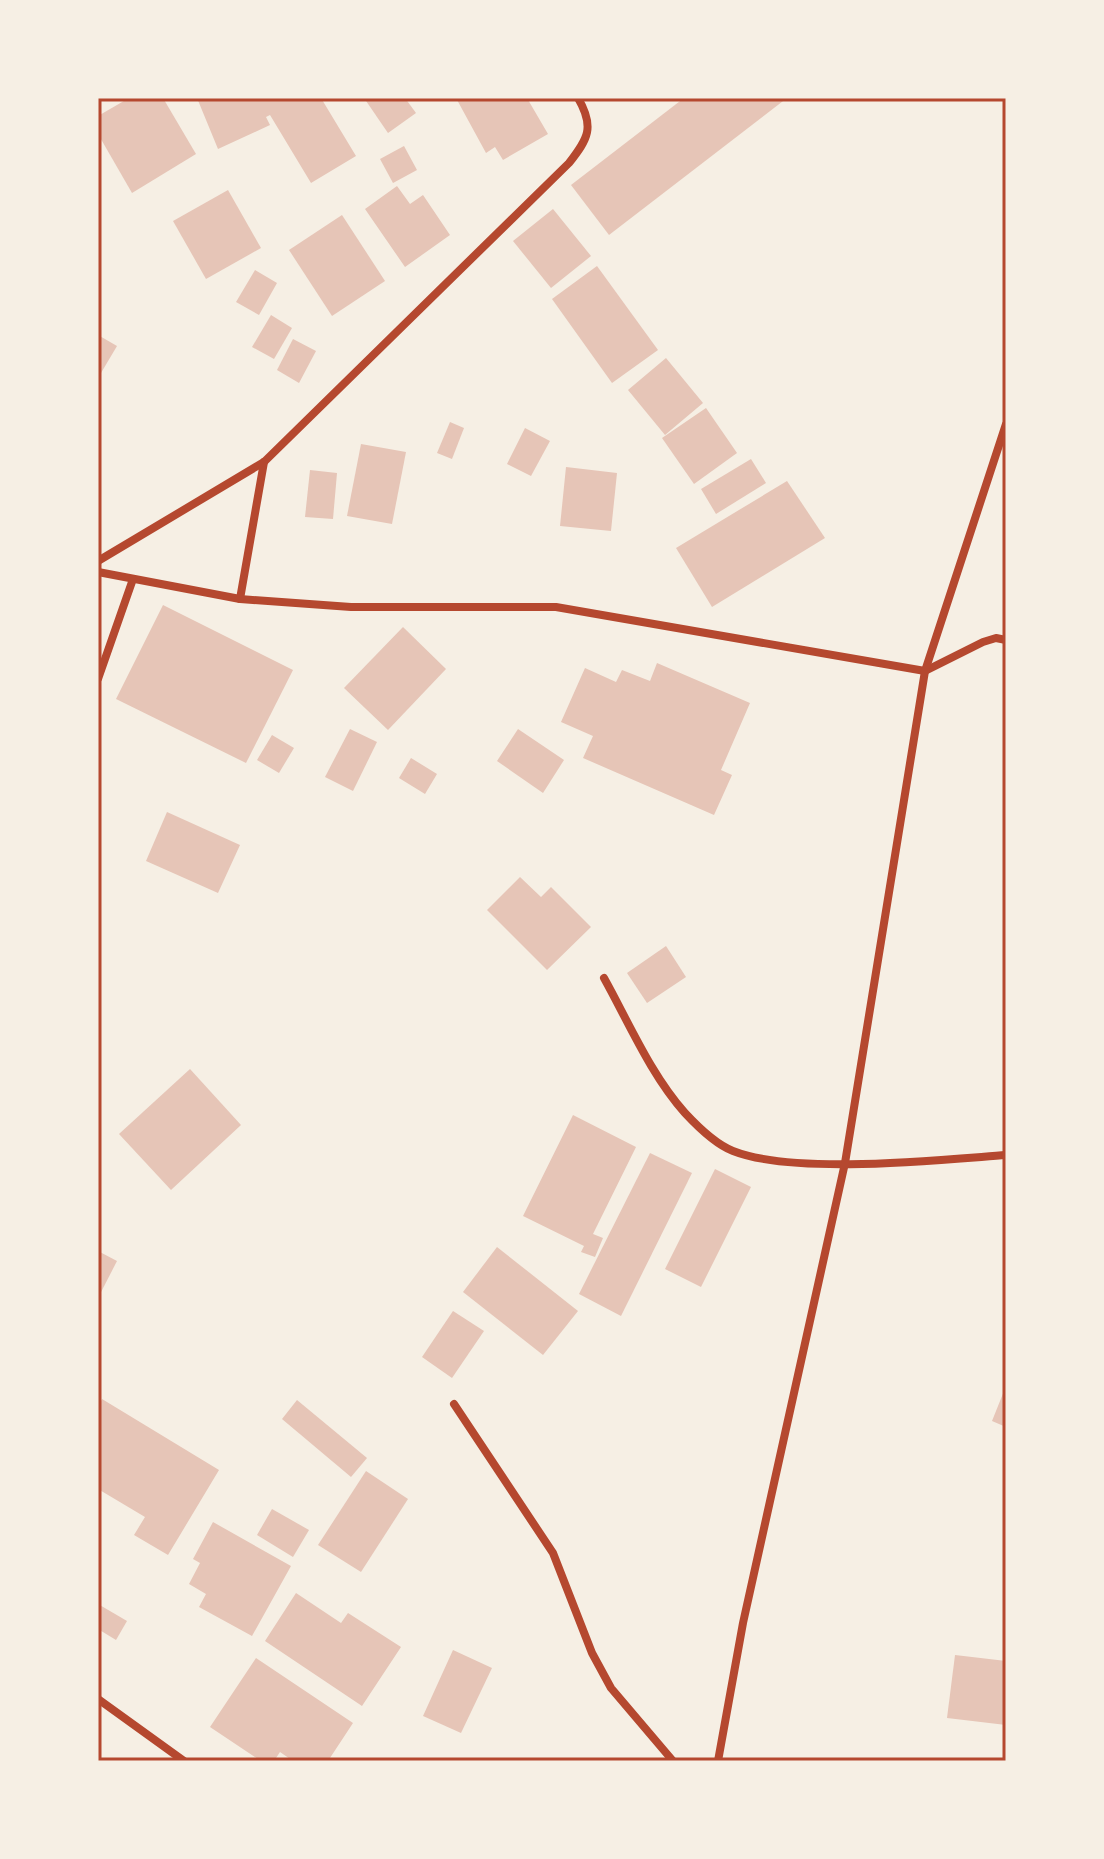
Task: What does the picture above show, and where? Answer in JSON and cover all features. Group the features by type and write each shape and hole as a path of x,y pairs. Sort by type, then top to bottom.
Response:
{"street":[{"path":"98,561 264,462 569,163 587,141 588,125 578,98"},
{"path":"718,1761 743,1623 845,1163 925,671 1006,424"},
{"path":"240,599 264,462"},
{"path":"98,572 240,599 351,607 556,607 925,671 983,642 996,638 1006,640"},
{"path":"98,679 133,579"},
{"path":"604,978 664,1087 707,1134 730,1150 752,1156 845,1163 1006,1155"},
{"path":"454,1404 553,1553 592,1653 611,1688 673,1761"},
{"path":"98,1699 184,1761"}],"building":[{"path":"129,98 163,98 196,154 132,193 98,134 98,116"},
{"path":"197,98 321,98 356,156 311,183 270,115 266,117 270,125 218,149"},
{"path":"364,98 405,98 416,113 388,133"},
{"path":"456,98 527,98 548,134 503,160 495,147 486,153"},
{"path":"684,98 787,98 609,235 571,185"},
{"path":"404,146 417,170 393,183 380,159"},
{"path":"397,186 410,204 423,195 450,235 405,267 365,209"},
{"path":"228,190 261,248 206,279 173,221"},
{"path":"553,209 591,256 551,288 513,241"},
{"path":"342,215 385,281 332,316 289,250"},
{"path":"597,266 658,350 612,383 552,299"},
{"path":"255,270 277,283 259,315 236,302"},
{"path":"271,315 292,328 274,359 252,347"},
{"path":"98,335 117,346 98,378"},
{"path":"293,339 316,351 299,383 277,370"},
{"path":"666,358 703,403 665,435 628,390"},
{"path":"706,408 737,453 694,484 662,438"},
{"path":"450,422 464,428 452,459 437,453"},
{"path":"525,428 550,441 531,476 507,464"},
{"path":"361,444 406,452 392,524 347,516"},
{"path":"751,459 766,483 716,514 701,489"},
{"path":"566,467 617,473 611,531 560,526"},
{"path":"310,470 337,473 333,519 305,517"},
{"path":"787,481 825,538 712,607 676,548"},
{"path":"163,605 293,670 246,763 116,699"},
{"path":"403,627 446,669 388,730 344,688"},
{"path":"657,663 750,703 721,770 732,775 714,815 583,758 593,736 561,722 585,668 616,682 622,670 650,681"},
{"path":"350,729 377,742 353,791 325,777"},
{"path":"518,729 564,760 543,793 497,761"},
{"path":"272,735 294,748 279,773 257,760"},
{"path":"411,758 437,774 425,794 399,778"},
{"path":"167,812 240,845 218,893 146,861"},
{"path":"520,877 541,897 551,887 591,927 547,970 487,910"},
{"path":"666,946 686,977 647,1003 627,973"},
{"path":"190,1069 241,1125 171,1190 119,1134"},
{"path":"573,1115 636,1147 593,1234 603,1238 595,1257 581,1252 584,1246 523,1216"},
{"path":"650,1153 692,1173 621,1316 579,1294"},
{"path":"715,1169 751,1187 701,1287 665,1269"},
{"path":"497,1247 578,1311 543,1355 463,1292"},
{"path":"98,1251 117,1261 98,1298"},
{"path":"453,1311 484,1331 452,1378 422,1357"},
{"path":"1006,1386 1006,1427 992,1421"},
{"path":"102,1399 219,1470 168,1555 134,1535 145,1517 98,1489 98,1407"},
{"path":"297,1400 367,1458 351,1477 282,1419"},
{"path":"366,1471 408,1499 361,1572 318,1545"},
{"path":"272,1509 309,1530 293,1557 257,1535"},
{"path":"213,1522 291,1566 252,1636 199,1607 206,1594 189,1584 200,1563 193,1559"},
{"path":"296,1593 341,1623 348,1613 401,1647 362,1706 265,1641"},
{"path":"98,1604 127,1621 116,1640 98,1629"},
{"path":"453,1650 492,1668 461,1733 423,1716"},
{"path":"955,1655 1006,1661 1006,1725 947,1718"},
{"path":"256,1658 353,1723 328,1761 293,1761 280,1752 274,1761 261,1761 210,1727"}]}
